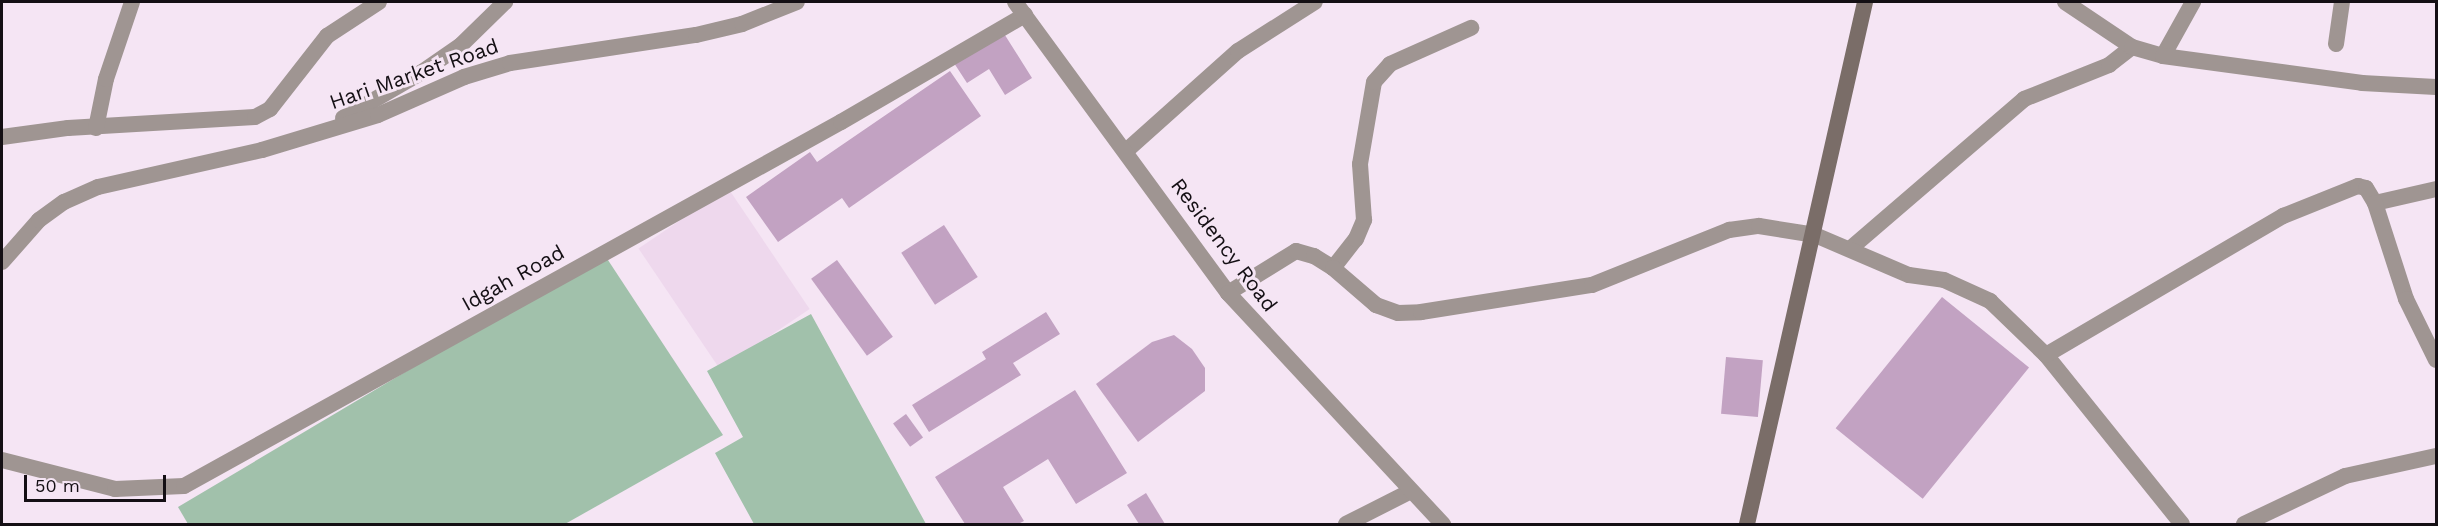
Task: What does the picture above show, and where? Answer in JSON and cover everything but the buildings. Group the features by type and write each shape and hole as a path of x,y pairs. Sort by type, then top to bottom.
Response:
{"main road":[{"path":"1747,525 1815,235 1864,2"}],"street":[{"path":"96,128 106,79 132,2"},
{"path":"2,136 57,129 255,117 270,109 327,36 379,2"},
{"path":"324,129 422,72 461,45 505,2"},
{"name":"Hari Market Road","path":"2,262 39,220 64,202 98,188 262,150 324,129 378,115 464,77 510,63 696,34 742,24 797,2"},
{"path":"1126,151 1238,51 1315,2"},
{"path":"2065,2 2132,47 2163,56 2362,83 2436,87"},
{"path":"2163,56 2193,2"},
{"path":"2336,44 2342,2"},
{"name":"Residency Road","path":"1020,8 1227,293 1409,492 1443,525"},
{"name":"Idgah Road","path":"2,460 114,489 184,486 820,134 1020,8"},
{"path":"1333,268 1356,239 1364,220 1360,164 1374,82 1390,64 1471,28"},
{"path":"1851,248 2024,99 2109,65 2132,47"},
{"path":"2046,355 2283,216 2358,186 2366,188 2375,203 2406,299 2436,360"},
{"path":"2375,203 2436,189"},
{"path":"1227,293 1296,251 1314,256 1333,268 1376,305 1398,313 1421,312 1592,285 1729,230 1759,226 1815,235 1851,248 1909,276 1944,280 1969,289 1990,301 2046,355 2182,525"},
{"path":"2244,525 2345,476 2436,456"},
{"path":"1346,525 1409,492"}],"shaded area":[{"path":"728,188 810,309 720,369 638,248"}],"green space":[{"path":"604,254 723,435 565,524 188,524 178,507"},
{"path":"811,314 926,524 754,524 715,453 743,437 707,371"}]}
